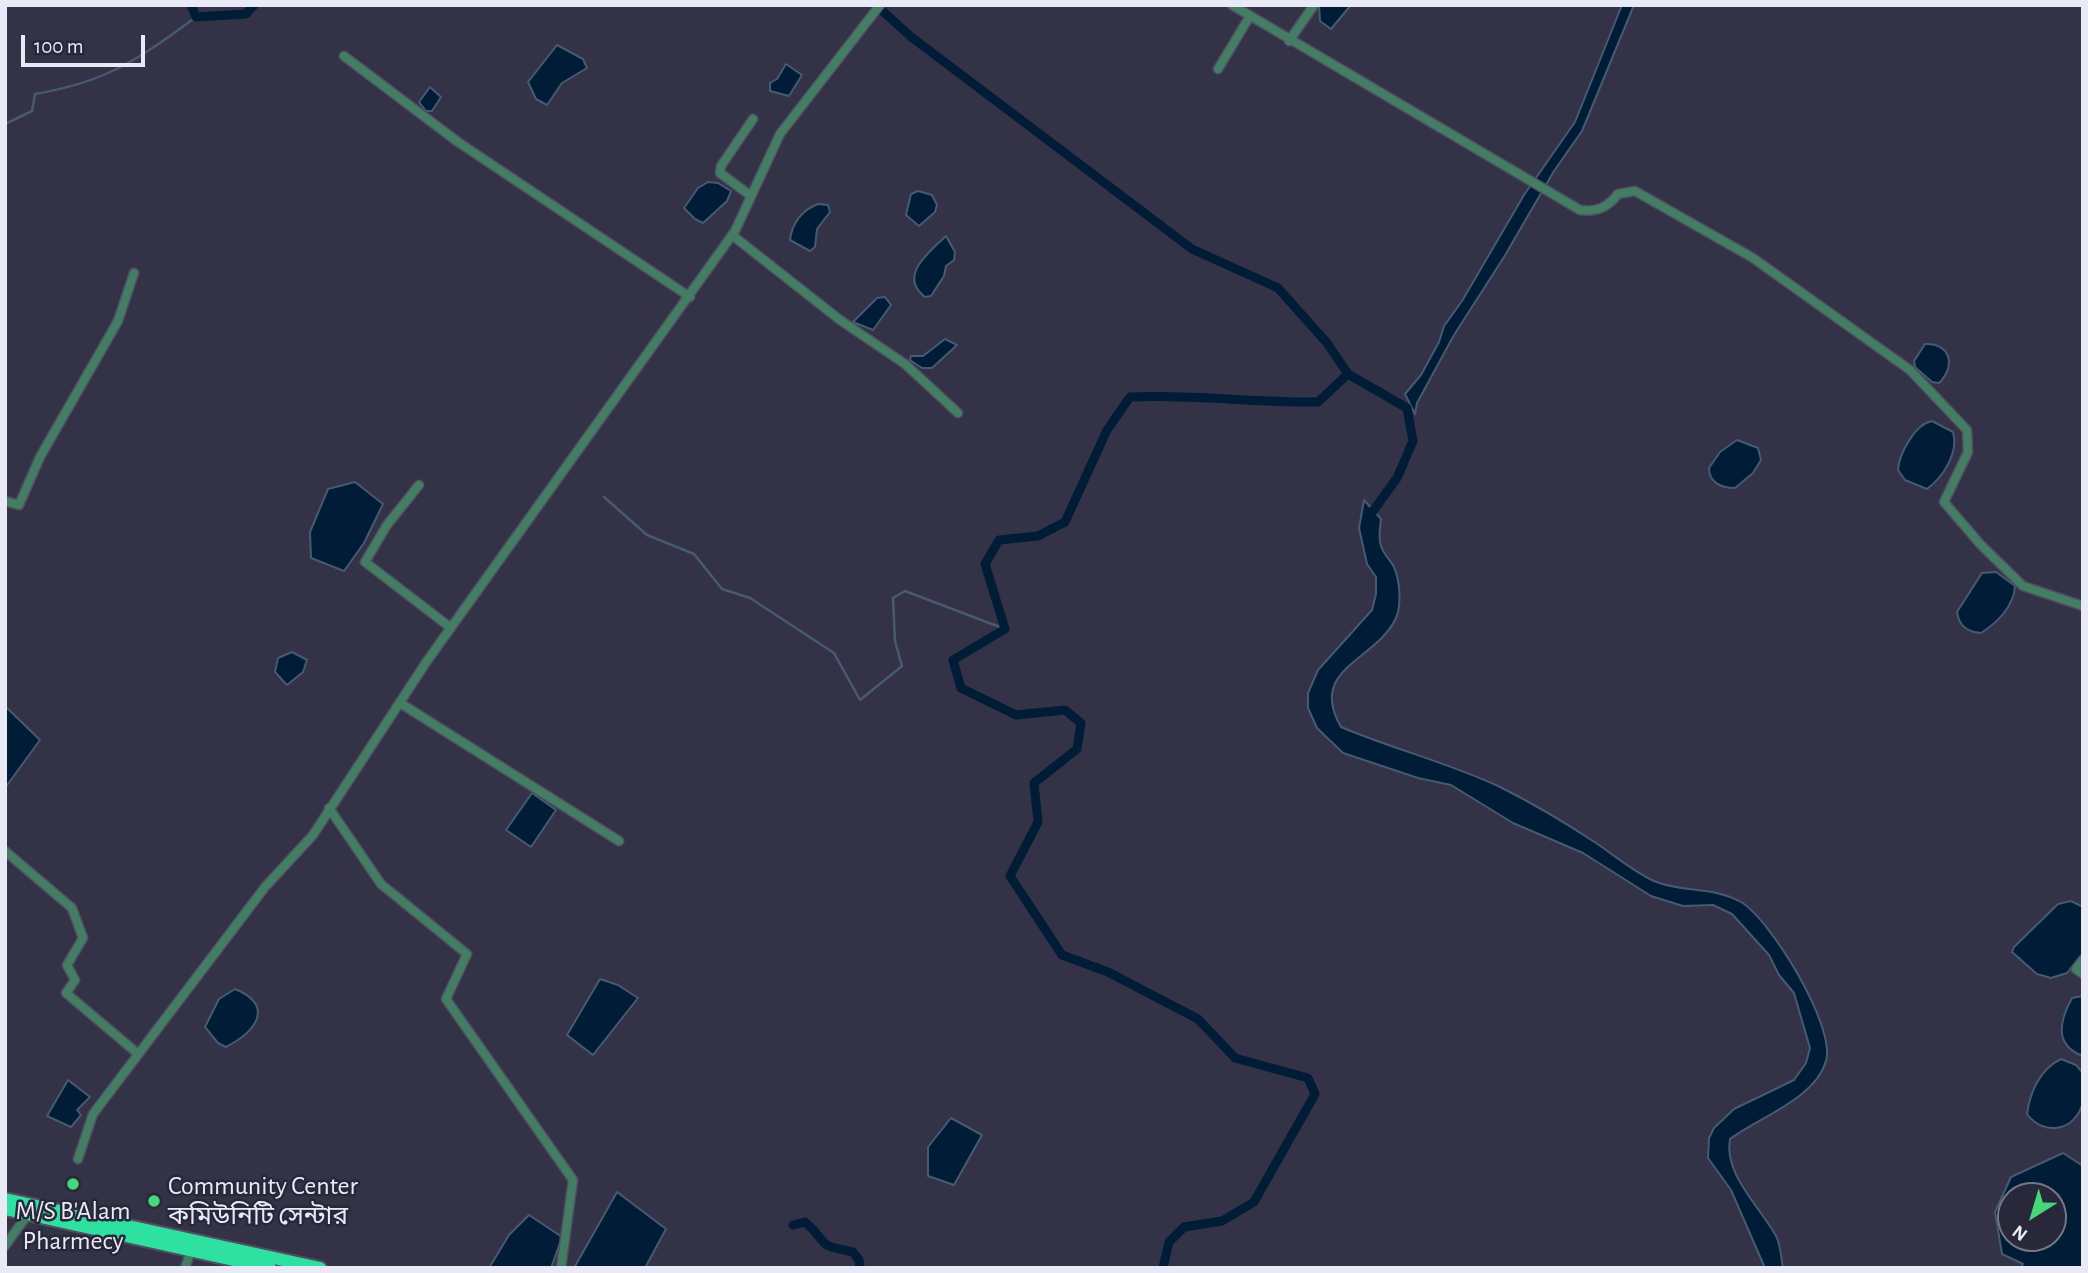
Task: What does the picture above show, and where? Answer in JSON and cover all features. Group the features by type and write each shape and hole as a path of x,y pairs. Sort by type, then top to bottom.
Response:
{"highway":[{"path":"5,1199 320,1268"},
{"path":"5,1209 270,1268"}],"street":[{"path":"78,1159 93,1114 265,887 313,835 328,808 451,628 732,235 780,134 880,5"},
{"path":"1232,5 1580,210 1589,211 1611,204 1618,194 1635,191 1654,199 1753,258 1910,370 1967,430 1968,452 1944,502 1964,521 1981,545 2023,586 2083,606"},
{"path":"1289,41 1314,5"},
{"path":"1219,69 1250,16"},
{"path":"344,56 378,85 479,157 690,296"},
{"path":"751,197 720,173 721,166 753,119"},
{"path":"732,235 840,320 905,364 958,413"},
{"path":"5,501 19,505 40,457 118,321 134,273"},
{"path":"419,485 387,525 365,562 451,628"},
{"path":"400,704 619,841"},
{"path":"328,808 381,884 467,954 446,999 573,1180 561,1268"},
{"path":"5,851 72,908 83,938 67,965 75,980 66,993 137,1053"},
{"path":"2083,960 2076,969 2083,974"},
{"path":"5,1246 28,1214"},
{"path":"186,1268 191,1250"}],"water":[{"path":"1319,5 1351,5 1331,29 1320,21"},
{"path":"1622,5 1634,5 1582,131 1554,171 1454,335 1417,403 1415,414 1405,394 1421,375 1439,342 1444,326 1462,301 1524,195 1575,122"},
{"path":"557,45 583,59 587,68 562,83 547,105 536,99 528,82"},
{"path":"786,64 802,75 789,96 770,91 770,83 777,79"},
{"path":"430,87 441,97 432,111 426,111 419,102"},
{"path":"708,182 718,183 731,191 727,201 703,223 684,208 698,188"},
{"path":"918,191 932,195 937,205 935,212 919,226 906,215 911,194"},
{"path":"818,204 828,205 830,212 817,229 815,247 810,251 790,240 799,218"},
{"path":"946,236 955,252 954,260 946,266 944,276 931,296 925,297 917,289 915,273 924,257"},
{"path":"885,297 891,305 873,330 853,322 877,298"},
{"path":"945,339 957,345 932,368 922,368 910,360 911,356 923,356"},
{"path":"1925,344 1941,347 1948,357 1948,370 1939,383 1932,382 1915,367 1914,361"},
{"path":"1932,421 1953,432 1954,448 1944,471 1927,489 1905,480 1898,470 1901,456 1909,441 1920,428"},
{"path":"1737,440 1758,448 1761,460 1753,473 1735,488 1725,487 1714,481 1709,468 1720,452"},
{"path":"355,482 383,504 364,543 344,571 311,558 310,532 328,489"},
{"path":"1364,500 1381,519 1380,543 1397,577 1399,606 1396,618 1386,633 1338,678 1332,691 1333,707 1341,727 1500,787 1561,821 1654,881 1675,887 1709,891 1741,902 1768,929 1798,975 1821,1024 1826,1045 1826,1061 1820,1074 1798,1097 1730,1139 1729,1152 1737,1177 1778,1240 1783,1268 1765,1268 1731,1190 1708,1158 1709,1138 1714,1128 1734,1109 1794,1080 1806,1063 1810,1048 1794,993 1779,975 1769,955 1732,914 1713,905 1683,906 1651,896 1583,853 1513,823 1451,785 1418,778 1343,753 1317,728 1308,708 1308,693 1318,670 1372,610 1376,594 1376,577 1367,564 1359,528"},
{"path":"1996,572 2015,586 2012,600 1999,619 1981,633 1968,630 1962,625 1957,612 1982,573"},
{"path":"292,652 307,660 303,672 287,685 275,672 278,658"},
{"path":"5,706 40,740 5,788"},
{"path":"532,793 556,810 531,847 506,830"},
{"path":"2071,901 2083,907 2083,953 2067,973 2051,978 2037,974 2012,952 2014,947 2058,904"},
{"path":"600,979 618,985 638,998 593,1055 567,1035"},
{"path":"235,989 255,1003 257,1019 245,1034 226,1047 218,1043 205,1027 219,999"},
{"path":"2083,996 2083,1056 2073,1051 2063,1039 2062,1023 2072,998"},
{"path":"2061,1059 2076,1065 2083,1073 2084,1099 2079,1112 2067,1125 2050,1128 2042,1126 2027,1114 2037,1082 2047,1069"},
{"path":"68,1080 90,1097 77,1110 81,1115 71,1127 47,1116"},
{"path":"951,1118 982,1135 954,1185 928,1176 928,1147"},
{"path":"2063,1153 2083,1166 2083,1268 2021,1268 2023,1264 2002,1254 2067,1252 2067,1182 2009,1182 2011,1177"},
{"path":"617,1192 666,1229 645,1268 574,1268"},
{"path":"529,1215 562,1237 551,1268 489,1268 509,1235"}],"waterway":[{"path":"191,5 196,17 246,14 254,5"},
{"path":"876,5 910,36 1192,249 1278,288 1327,343 1348,374 1407,408 1413,441 1397,478 1368,518"},
{"path":"5,124 32,111 35,94 83,83 121,67 196,17"},
{"path":"1163,1268 1169,1242 1184,1227 1222,1221 1254,1202 1315,1094 1308,1078 1235,1058 1198,1019 1108,972 1062,955 1010,876 1038,822 1034,783 1077,749 1081,723 1065,710 1016,715 961,688 953,660 1005,629 985,564 999,540 1038,536 1065,522 1107,430 1130,397 1318,402 1348,374"},
{"path":"604,497 647,535 694,554 722,589 750,598 834,653 860,700 902,666 895,641 893,598 905,591 1005,629"},
{"path":"793,1225 805,1222 827,1245 853,1252 859,1260 860,1268"}],"place":[{"name":"M/S B'Alam Pharmecy","path":"73,1184"},
{"name":"Community Center কমিউনিটি সেন্টার","path":"154,1201"}]}
